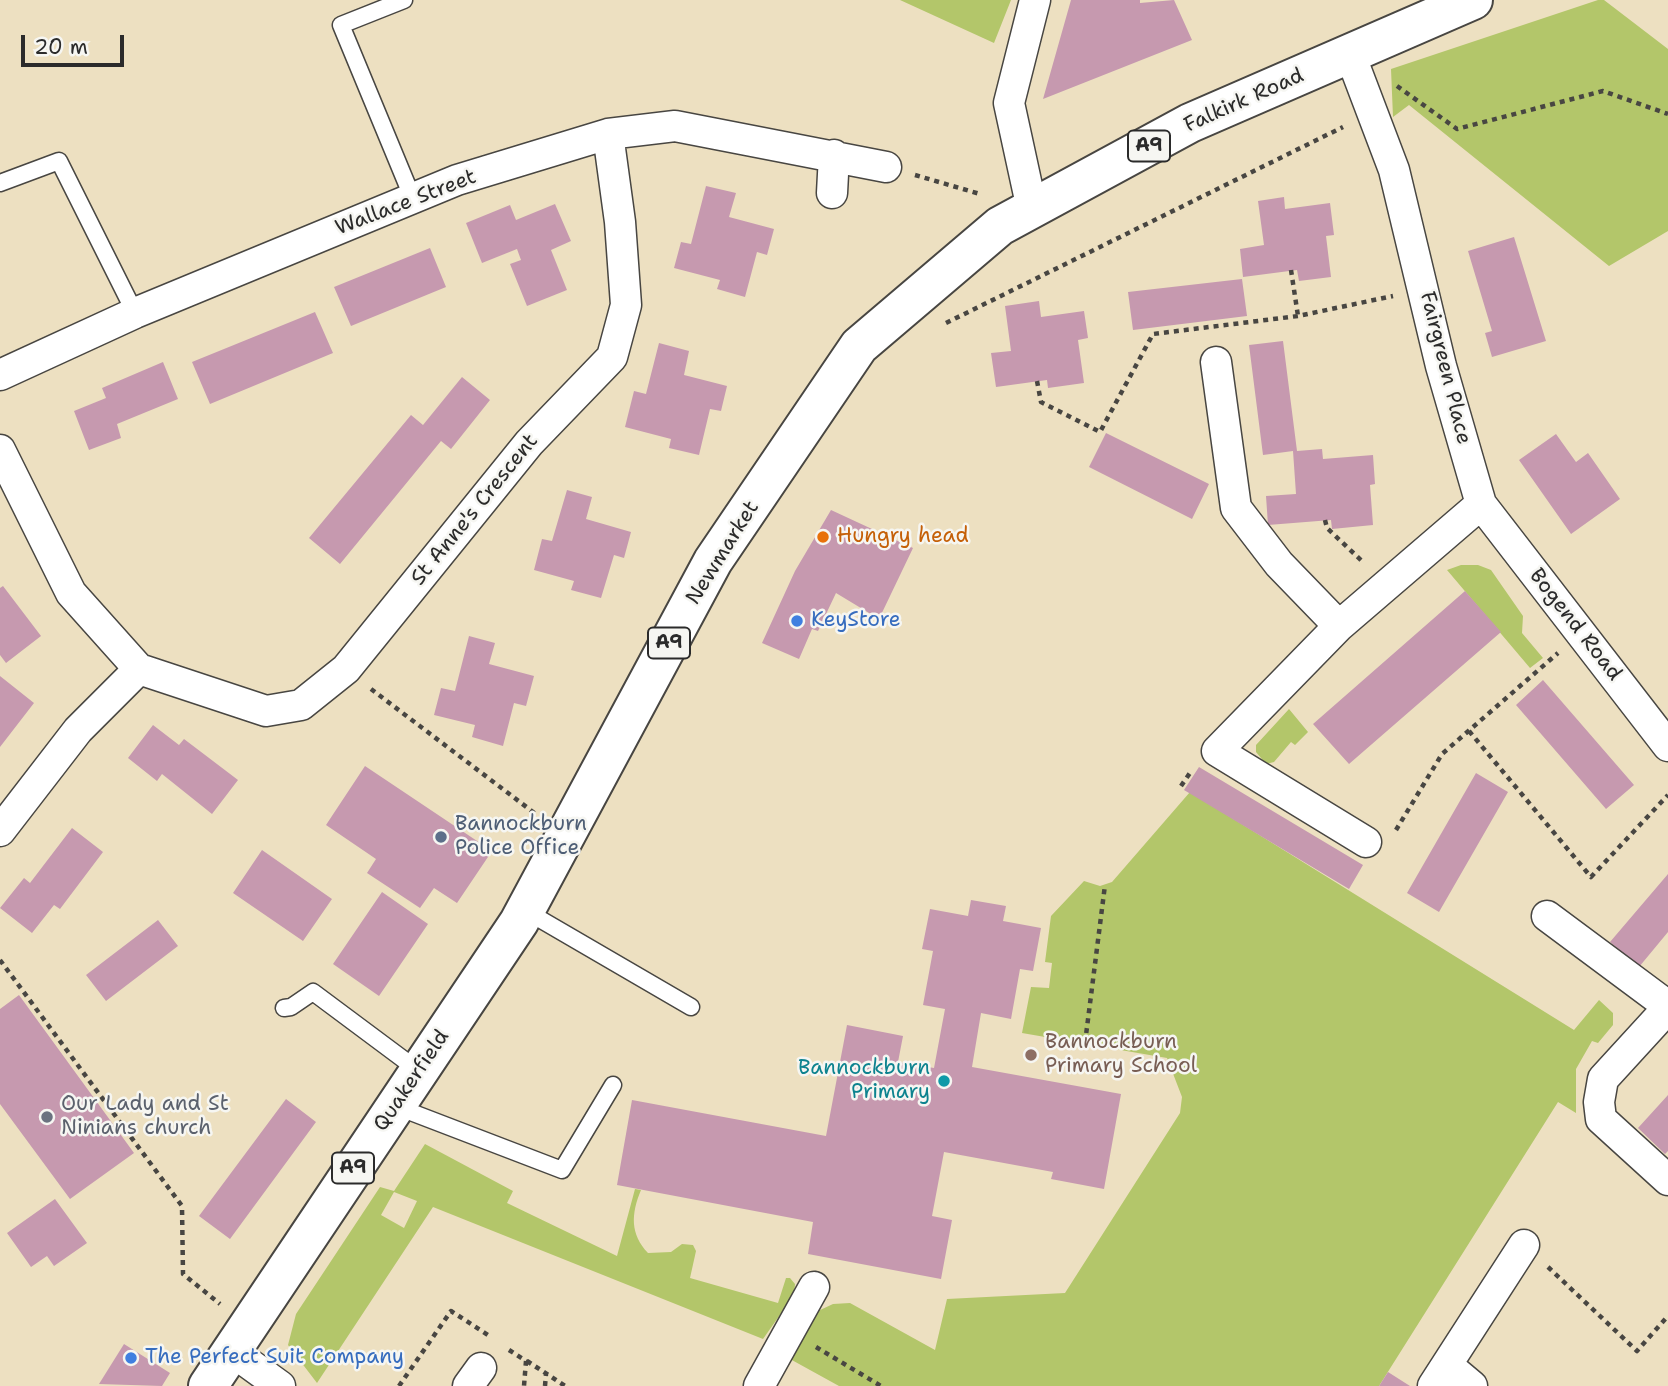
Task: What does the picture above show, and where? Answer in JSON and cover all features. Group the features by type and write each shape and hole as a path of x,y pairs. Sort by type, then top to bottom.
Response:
{"main road":[{"name":"Falkirk Road","path":"859,346 1000,226 1191,124 1473,0"},
{"name":"Newmarket","path":"501,952 526,911 713,561 859,346"},
{"name":"Quakerfield","path":"208,1386 501,952"}],"street":[{"path":"1032,209 1009,103 1035,0"},
{"name":"Fairgreen Place","path":"1350,54 1394,170 1441,366 1481,504"},
{"name":"Wallace Street","path":"0,375 135,313 457,180 608,134 676,127 886,167"},
{"name":"St Anne's Crescent","path":"139,669 266,710 301,705 346,669 529,443 612,357 626,305 620,222 608,134"},
{"path":"832,193 834,155"},
{"path":"1216,362 1236,508 1279,564 1339,626"},
{"path":"0,450 71,593 139,669 78,730 0,831"},
{"path":"1366,842 1217,751 1339,626 1481,504"},
{"name":"Bogend Road","path":"1481,504 1668,746"},
{"path":"1546,916 1668,1007 1603,1079 1599,1102 1601,1119 1668,1180"},
{"path":"1472,1386 1440,1376 1524,1245"},
{"path":"759,1386 814,1287"},
{"path":"240,1339 280,1386"}],"lane":[{"path":"404,0 341,25 413,198"},
{"path":"0,183 59,161 135,313"},
{"path":"526,911 691,1007"},
{"path":"284,1008 291,1007 313,992 419,1071"},
{"path":"395,1106 562,1170 613,1085"}],"path":[{"path":"1350,54 1457,129 1603,91 1668,114"},
{"path":"944,324 1372,112"},
{"path":"886,167 1032,209"},
{"path":"1292,270 1298,316"},
{"path":"1325,520 1327,528 1387,585"},
{"path":"1366,842 1389,841 1442,754 1581,634"},
{"path":"346,669 537,816 532,828"},
{"path":"1469,731 1591,877 1668,795"},
{"path":"1085,1043 1105,885"},
{"path":"0,960 182,1206 183,1274 240,1339"},
{"path":"1524,1245 1637,1351 1668,1317"},
{"path":"789,1332 881,1386"},
{"path":"526,1361 565,1386"},
{"path":"545,1386 546,1373"}],"green space":[{"path":"900,0 1011,0 994,43"},
{"path":"1604,0 1668,49 1668,231 1609,266 1409,105 1393,117 1391,69"},
{"path":"1461,565 1478,565 1491,570 1523,616 1522,633 1543,658 1530,668 1447,570"},
{"path":"1289,709 1308,732 1295,745 1291,742 1274,762 1266,764 1256,752 1256,745"},
{"path":"1190,792 1574,1030 1599,1000 1613,1013 1613,1025 1598,1043 1592,1041 1576,1069 1576,1113 1558,1102 1379,1386 839,1386 790,1359 818,1311 833,1304 850,1303 935,1350 947,1299 1065,1293 1180,1113 1182,1097 1167,1058 1022,1033 1031,987 1049,988 1052,963 1045,962 1051,916 1084,881 1100,886 1112,882"},
{"path":"425,1144 513,1191 507,1203 617,1256 635,1189 641,1190 635,1207 634,1223 638,1239 648,1253 671,1252 682,1244 693,1245 696,1251 690,1278 778,1303 786,1278 790,1278 795,1284 794,1295 763,1339 433,1207 317,1383 288,1345 296,1314 380,1187 394,1191","holes":["394,1192 417,1201 404,1228 381,1215"]}],"building":[{"path":"1071,0 1140,0 1140,3 1174,0 1192,40 1043,99"},
{"path":"706,186 736,193 729,217 774,229 767,255 757,252 745,297 717,289 720,280 674,268 681,242 691,244"},
{"path":"1284,197 1285,209 1330,203 1334,235 1326,236 1331,277 1299,281 1297,270 1243,277 1240,249 1264,245 1258,201"},
{"path":"555,204 571,241 551,250 567,290 527,306 510,264 521,260 517,249 482,263 466,223 510,205 516,220"},
{"path":"1514,237 1546,341 1492,357 1485,333 1492,331 1468,251"},
{"path":"430,248 446,287 351,326 334,287"},
{"path":"1242,279 1247,316 1133,330 1128,292"},
{"path":"1039,301 1041,317 1084,311 1088,338 1078,340 1084,383 1048,388 1047,380 996,387 991,353 1011,351 1005,306"},
{"path":"315,312 333,353 210,404 192,362"},
{"path":"1283,341 1297,451 1322,449 1323,459 1373,455 1375,484 1370,485 1373,525 1332,529 1331,520 1268,525 1266,496 1296,494 1293,451 1263,455 1249,345"},
{"path":"659,343 689,351 684,375 727,386 721,411 710,409 699,455 669,448 671,439 625,427 634,391 646,394"},
{"path":"163,362 178,399 117,424 121,438 89,450 74,411 106,398 102,388"},
{"path":"462,377 490,400 451,449 441,441 340,564 309,538 411,415 423,425"},
{"path":"1106,433 1209,484 1192,519 1089,467"},
{"path":"1556,434 1576,462 1588,453 1620,499 1571,534 1519,460"},
{"path":"567,490 592,497 586,519 631,532 624,558 614,555 601,598 571,590 574,581 534,570 542,539 552,541"},
{"path":"831,510 913,548 879,619 836,593 818,631 812,629 799,659 762,643 795,571"},
{"path":"3,586 41,636 6,663 0,655 0,588"},
{"path":"1465,591 1501,632 1349,764 1313,724"},
{"path":"469,636 495,643 489,664 534,676 526,706 514,703 503,746 472,737 475,725 434,715 441,688 455,691"},
{"path":"0,676 34,703 0,747"},
{"path":"1543,680 1634,785 1606,809 1516,705"},
{"path":"153,725 179,745 184,739 238,780 212,814 162,774 157,781 128,758"},
{"path":"365,766 492,851 457,903 434,888 420,908 367,873 376,859 326,825"},
{"path":"1199,767 1363,865 1349,889 1184,790"},
{"path":"1476,773 1508,792 1439,912 1407,893"},
{"path":"72,828 103,852 60,909 54,905 32,933 0,908 24,878 30,883"},
{"path":"262,850 332,899 303,941 233,893"},
{"path":"1668,874 1668,932 1639,967 1610,942"},
{"path":"382,892 428,924 379,996 333,964"},
{"name":"Bannockburn Primary","path":"971,900 1006,906 1003,921 1041,928 1033,971 1020,969 1011,1019 981,1013 972,1067 1121,1094 1104,1189 1051,1179 1053,1172 944,1152 932,1216 952,1220 941,1279 808,1254 813,1222 617,1185 632,1100 826,1136 847,1025 903,1036 898,1062 934,1068 945,1009 923,1005 933,951 922,949 930,909 968,916"},
{"path":"158,920 178,946 106,1001 86,975"},
{"path":"19,995 134,1153 70,1199 0,1104 0,1009"},
{"path":"1668,1095 1668,1151 1665,1154 1638,1128"},
{"path":"286,1099 316,1122 230,1239 199,1216"},
{"path":"55,1199 87,1243 54,1266 47,1256 31,1267 7,1233"},
{"name":"The Perfect Suit Company","path":"124,1344 170,1373 162,1386 99,1384"},
{"path":"1388,1372 1410,1386 1379,1386"}],"place":[{"name":"Hungry head","path":"823,537"},
{"name":"KeyStore","path":"797,621"},
{"name":"Bannockburn Police Office","path":"441,837"},
{"name":"Bannockburn Primary School","path":"1031,1055"},
{"name":"Bannockburn Primary","path":"944,1081"},
{"name":"Our Lady and St Ninians church","path":"47,1117"},
{"name":"The Perfect Suit Company","path":"131,1358"}]}
